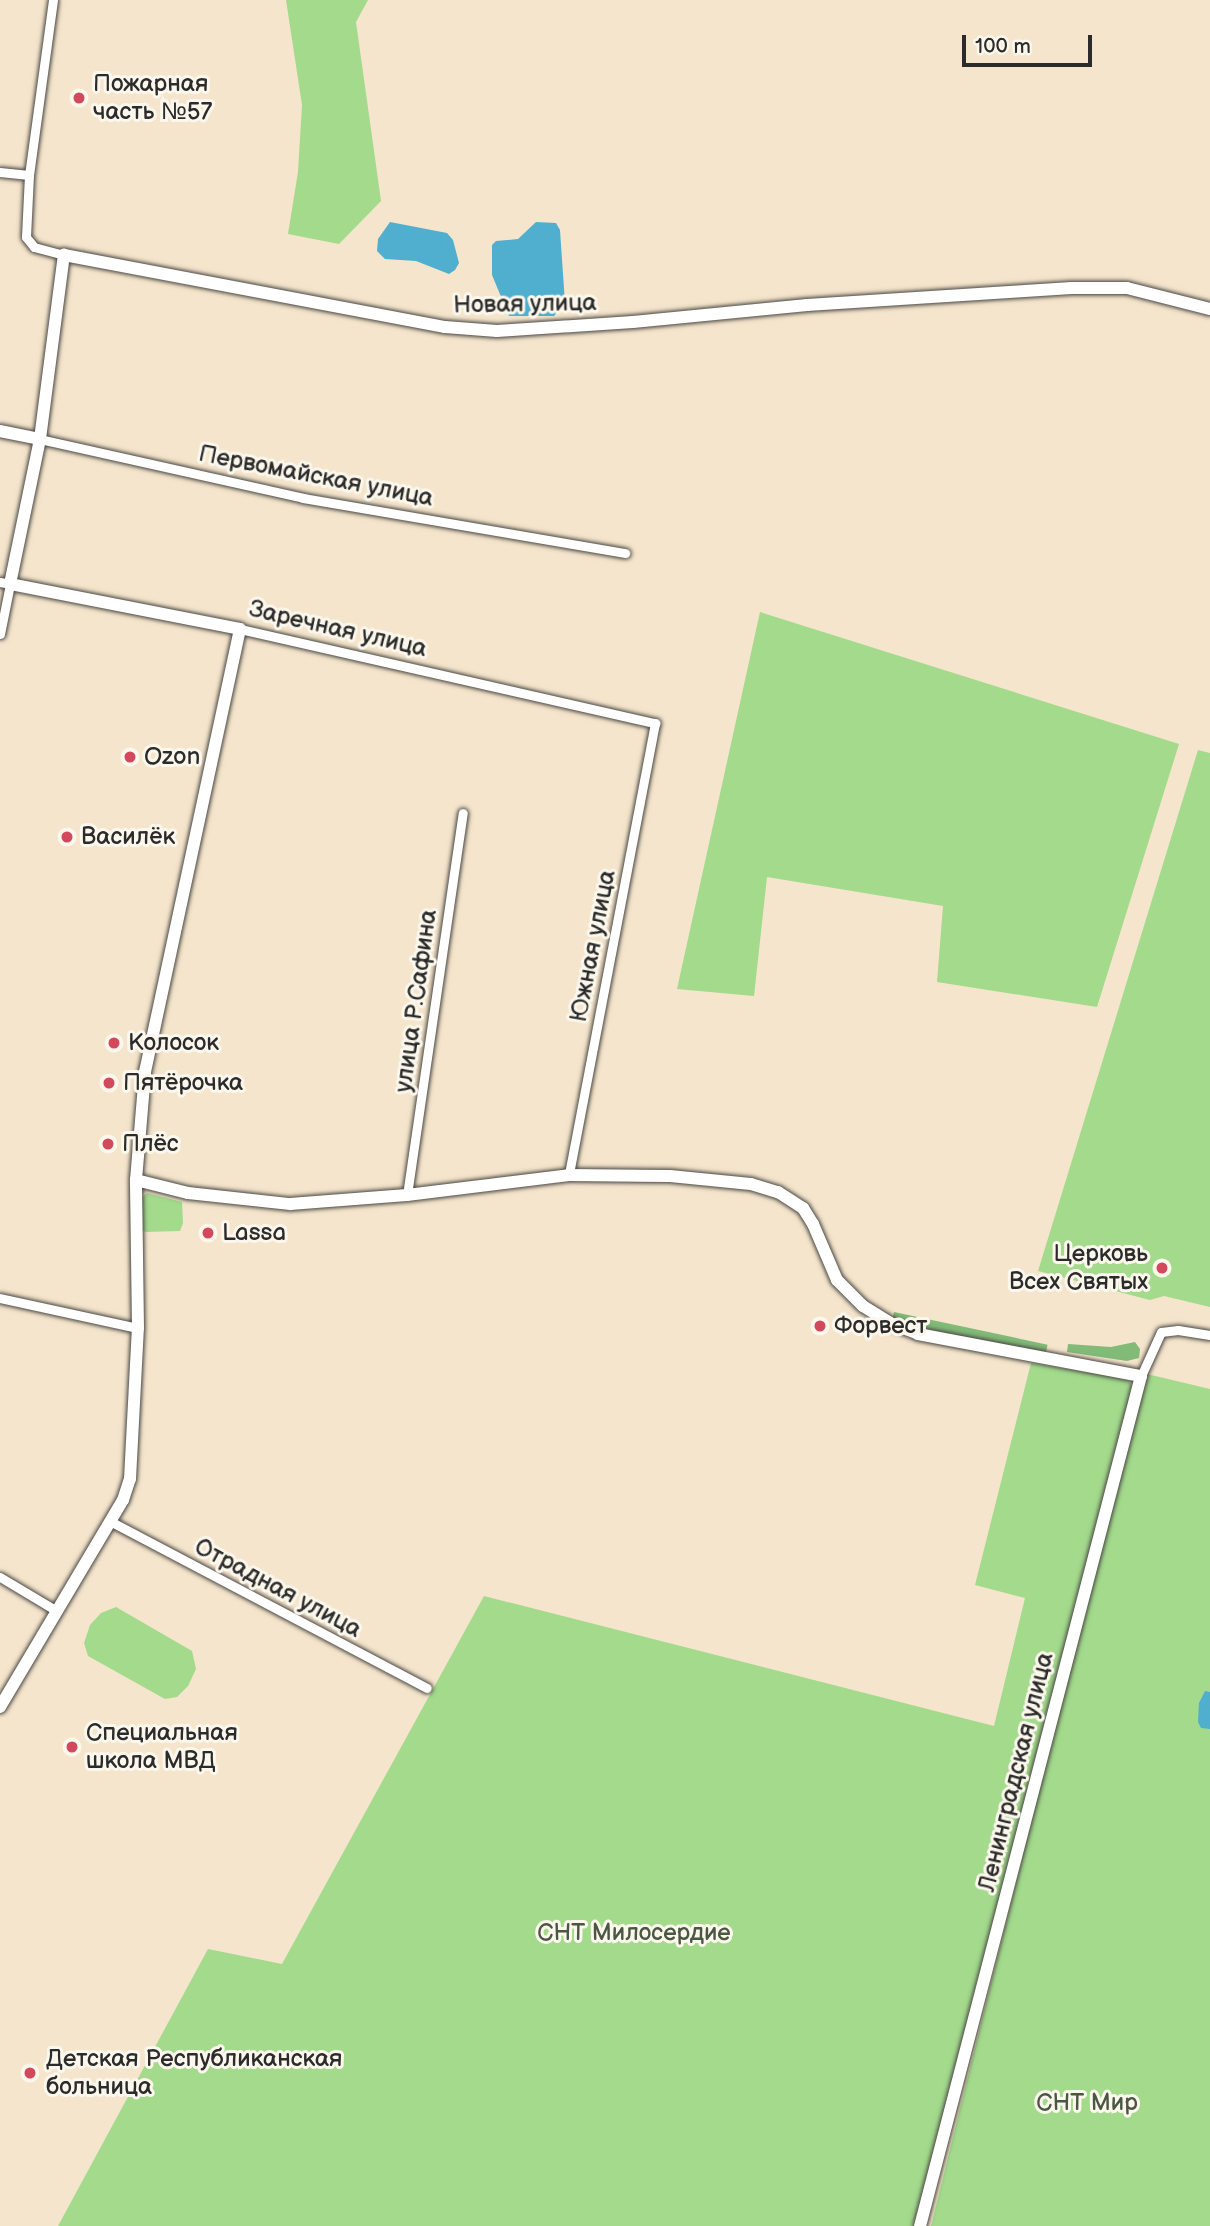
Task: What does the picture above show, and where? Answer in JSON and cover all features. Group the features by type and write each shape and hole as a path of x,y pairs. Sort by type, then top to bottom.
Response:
{"street":[{"name":"Новая улица","path":"53,0 29,175 26,237 34,247 64,255 444,327 496,331 633,323 821,304 1061,289 1127,288 1210,309"},
{"path":"0,172 29,175"},
{"path":"0,635 5,583 40,439 64,255"},
{"name":"Первомайская улица","path":"0,430 303,498 625,553"},
{"name":"Заречная улица","path":"5,583 240,629 655,723"},
{"path":"0,1707 110,1521 127,1489 133,1469 138,1328 136,1180 145,1072 240,629"},
{"name":"Южная улица","path":"569,1175 655,723"},
{"name":"улица Р.Сафина","path":"407,1195 463,813"},
{"path":"136,1180 188,1193 257,1202 309,1203 407,1195 569,1175 670,1176 751,1184 778,1192 803,1208 813,1224 837,1280 851,1296 890,1323 918,1334 1141,1376"},
{"path":"0,1298 138,1328"},
{"name":"Ленинградская улица","path":"920,2226 1141,1376 1161,1332 1178,1330 1210,1335"},
{"name":"Отрадная улица","path":"110,1521 428,1688"},
{"path":"0,1577 57,1611"}],"green space":[{"path":"286,0 368,0 356,22 381,201 339,244 288,234 298,172 302,105"},
{"path":"760,612 1179,744 1097,1007 937,982 943,906 767,877 754,996 677,989"},
{"path":"1198,750 1210,753 1210,1307 1164,1296 1150,1300 1038,1271"},
{"path":"147,1193 182,1202 183,1223 180,1231 146,1232 140,1229 140,1199"},
{"path":"894,1312 1048,1345 1045,1354 892,1322"},
{"path":"1135,1342 1140,1349 1139,1358 1127,1361 1067,1352 1068,1344 1111,1347"},
{"name":"СНТ Милосердие","path":"1031,1363 1127,1379 1134,1389 914,2226 58,2226 208,1949 282,1964 484,1596 994,1726 1025,1598 975,1585"},
{"name":"СНТ Мир","path":"1147,1374 1210,1389 1210,2226 931,2226 1052,1737"},
{"path":"116,1607 192,1651 196,1669 188,1686 177,1697 165,1699 88,1656 84,1643 90,1625 101,1613"}],"water":[{"path":"390,222 447,233 453,240 459,263 455,270 449,274 416,261 385,259 377,251 378,239"},
{"path":"536,222 556,223 560,230 565,303 554,316 509,316 492,275 492,245 496,241 518,239"},
{"path":"1205,1691 1210,1692 1210,1729 1201,1728 1198,1722 1199,1703"}],"place":[{"name":"Пожарная часть №57","path":"79,98"},
{"name":"Ozon","path":"130,757"},
{"name":"Василёк","path":"67,837"},
{"name":"Колосок","path":"114,1043"},
{"name":"Пятёрочка","path":"109,1083"},
{"name":"Плёс","path":"108,1144"},
{"name":"Lassa","path":"208,1233"},
{"name":"Церковь Всех Святых","path":"1162,1268"},
{"name":"Форвест","path":"820,1326"},
{"name":"Специальная школа МВД","path":"72,1747"},
{"name":"Детская Республиканская больница","path":"30,2073"}]}
